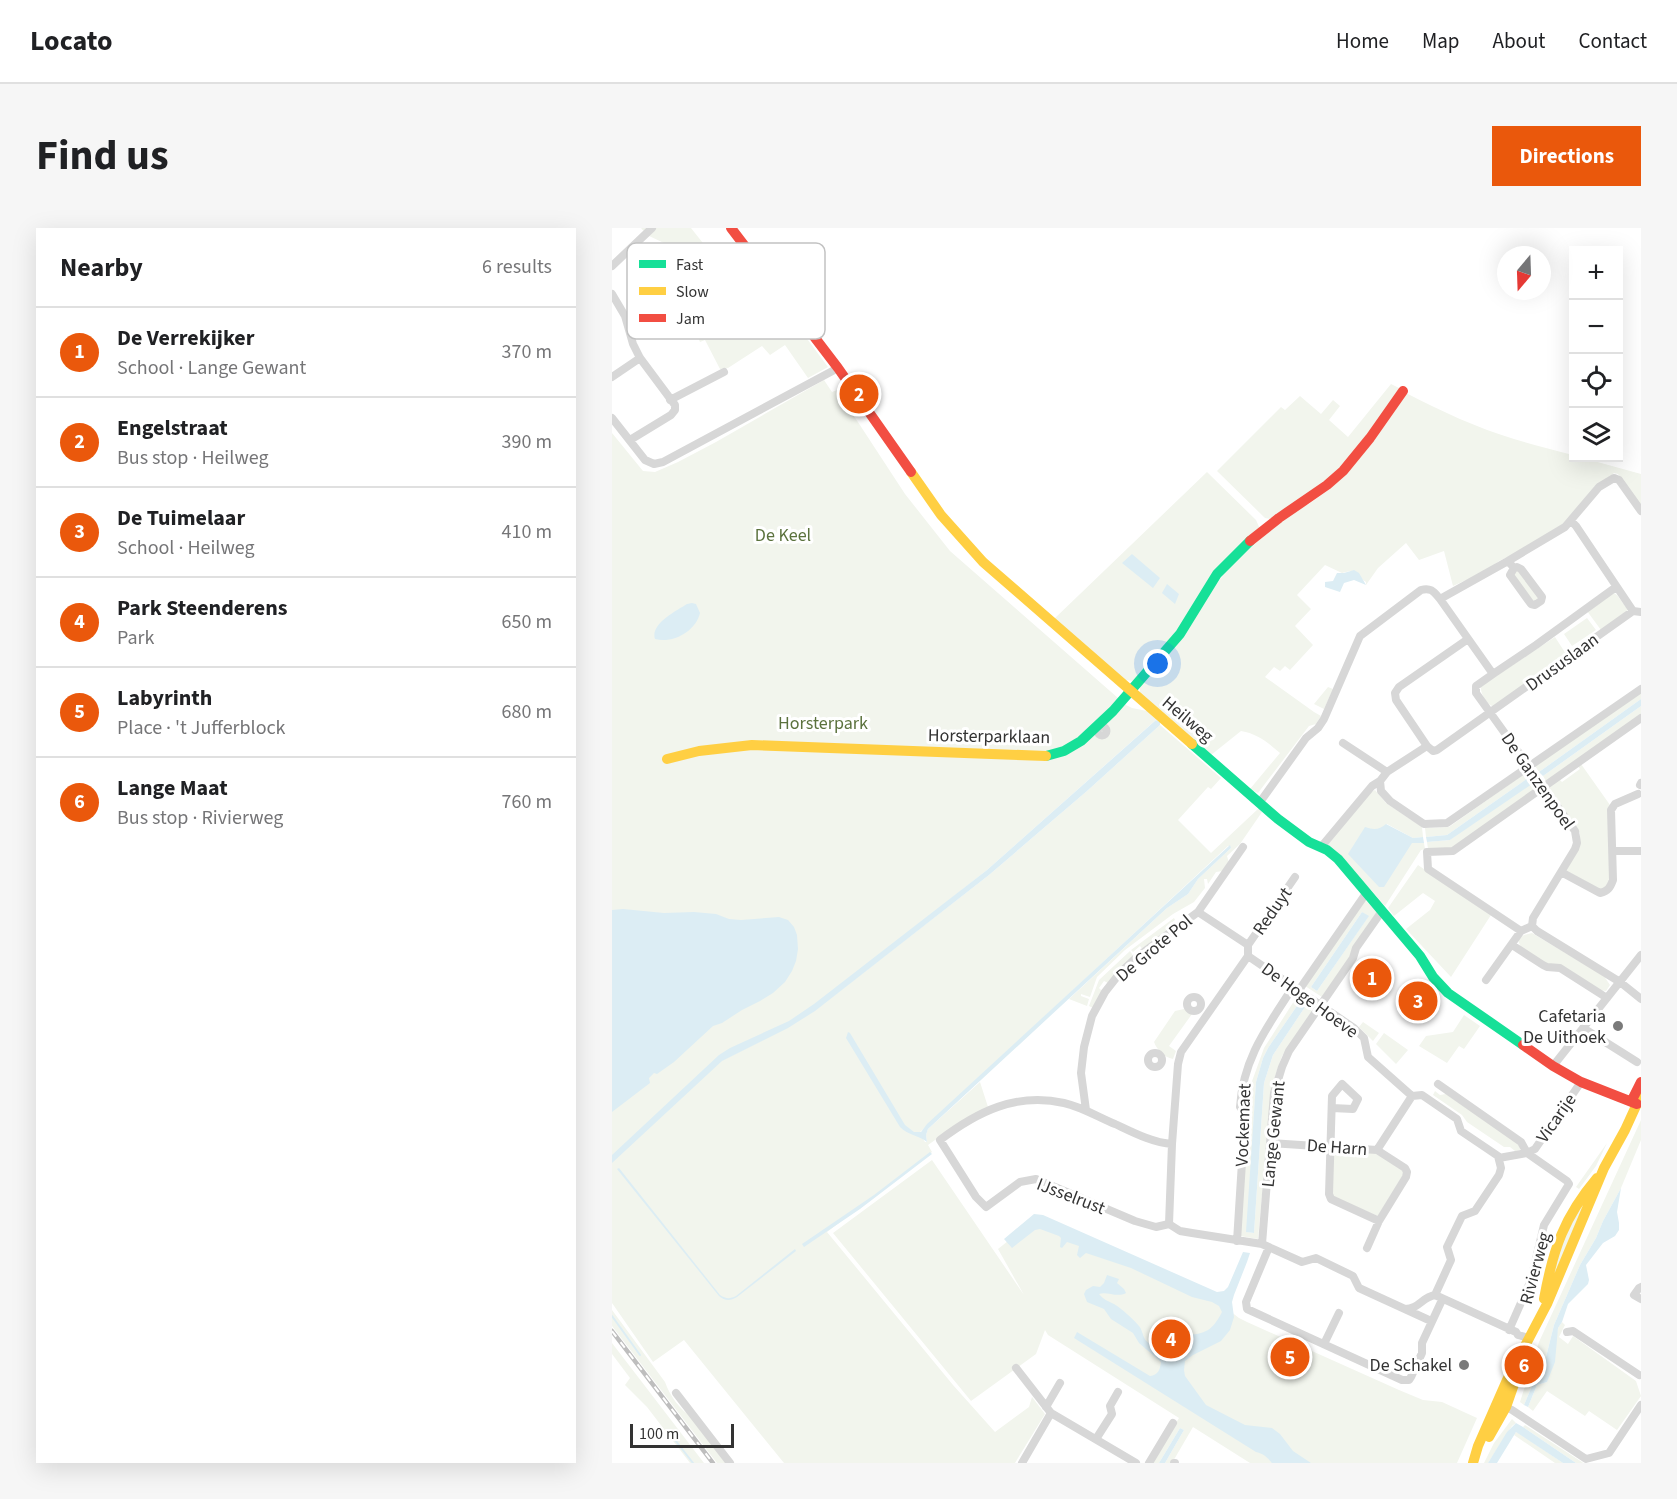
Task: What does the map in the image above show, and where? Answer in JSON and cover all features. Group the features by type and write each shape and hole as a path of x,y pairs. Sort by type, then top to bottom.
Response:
{"street":[{"path":"636,243 652,228"},
{"name":"Heilweg","path":"731,228 742,243"},
{"path":"612,266 627,252"},
{"path":"612,294 627,322"},
{"path":"632,339 640,358 675,405 675,410 671,415 632,438"},
{"name":"Heilweg","path":"816,339 941,515 983,562 1278,819 1309,842 1338,859 1367,891 1448,993 1553,1066 1581,1082 1637,1102"},
{"path":"612,377 640,358"},
{"path":"612,418 632,438 645,460 654,464 663,462 838,368"},
{"path":"670,400 724,372"},
{"name":"Horsterparklaan","path":"667,759 681,754 725,747 752,746 1044,756 1054,755 1072,747 1131,691 1188,624 1211,581 1223,567 1253,539 1289,511 1320,492 1350,465 1403,391"},
{"path":"1440,599 1565,526 1599,487 1614,478 1619,480 1641,511"},
{"path":"1570,521 1576,526 1616,586 1637,611"},
{"path":"1508,561 1514,568 1521,569 1542,597 1539,604 1535,606 1531,604 1510,575 1514,568"},
{"name":"Drususlaan","path":"1493,674 1616,586"},
{"path":"1260,802 1306,738 1318,728 1324,719 1360,636 1421,590 1427,588 1440,599 1493,674"},
{"name":"Drususlaan","path":"1427,746 1433,751 1437,750 1637,611"},
{"path":"1321,847 1372,786 1380,781 1387,772 1427,746 1396,700 1395,693 1399,687 1468,639"},
{"name":"De Ganzenpoel","path":"1493,674 1476,686 1476,693 1575,831 1577,843 1533,918 1532,926"},
{"path":"1380,781 1381,791 1390,801 1424,825 1447,823 1641,689"},
{"path":"1521,931 1428,869 1426,852 1453,851 1641,718"},
{"path":"1344,743 1387,772"},
{"path":"1561,872 1600,893 1610,888 1613,880 1611,810 1616,804 1638,794"},
{"path":"1198,912 1243,847"},
{"path":"1613,851 1641,851"},
{"name":"Reduyt","path":"1248,945 1295,877"},
{"name":"Vockemaet","path":"1237,1241 1245,1115 1240,1107 1242,1083 1255,1047 1367,891"},
{"name":"Lange Gewant","path":"1324,1344 1247,1309 1245,1302 1266,1245 1270,1143 1274,1093 1278,1078 1289,1051 1353,958 1356,948 1382,911"},
{"name":"De Grote Pol","path":"1086,1110 1081,1072 1084,1047 1092,1016 1105,992 1120,973 1137,957 1198,912 1248,945"},
{"path":"1486,980 1521,931 1532,926 1620,982 1641,999"},
{"name":"De Hoge Hoeve","path":"1169,1224 1172,1144 1178,1064 1181,1052 1204,1010 1248,956 1248,945"},
{"path":"1512,945 1547,968 1560,968 1607,998"},
{"path":"1553,1066 1641,955"},
{"name":"De Hoge Hoeve","path":"1248,956 1354,1028 1364,1038 1368,1057 1412,1096 1422,1095 1457,1119 1461,1131 1499,1158"},
{"path":"1583,1028 1636,1062"},
{"path":"1162,1062 1178,1064"},
{"name":"Vicarije","path":"1509,1330 1532,1280 1544,1225 1569,1184 1527,1153 1534,1149 1581,1082"},
{"name":"Rivierweg","path":"1475,1459 1518,1373 1527,1342 1539,1317 1556,1245 1566,1220 1579,1198 1604,1168 1637,1102 1641,1082"},
{"path":"1339,1313 1324,1344 1402,1380 1409,1380 1422,1353 1422,1343 1431,1321 1435,1317 1451,1260 1448,1247 1462,1216 1475,1211 1499,1175 1501,1168 1499,1158 1527,1153 1521,1142 1438,1084"},
{"name":"De Harn","path":"1270,1143 1377,1150 1412,1096"},
{"name":"IJsselrust","path":"1169,1224 1156,1227 1136,1221 1036,1179 1020,1182 986,1207 976,1197 940,1140 969,1119 992,1108 1015,1102 1044,1100 1065,1103 1086,1110 1144,1136 1172,1144"},
{"path":"1332,1108 1329,1194 1331,1199 1379,1221"},
{"path":"1367,1248 1379,1221 1407,1172 1402,1165 1377,1150"},
{"path":"1169,1224 1180,1231 1266,1245 1302,1262 1316,1258 1353,1276 1359,1288 1431,1321"},
{"path":"1641,1287 1634,1295 1641,1299"},
{"path":"1404,1309 1416,1307 1427,1297 1439,1298 1509,1330 1527,1342"},
{"path":"1567,1332 1573,1331 1640,1376"},
{"path":"1016,1368 1049,1410 1136,1463"},
{"path":"1022,1463 1060,1383"},
{"path":"1096,1439 1112,1414 1110,1406 1118,1392"},
{"path":"676,1393 730,1463"},
{"path":"1502,1405 1587,1461 1609,1453 1641,1405"},
{"path":"1149,1463 1173,1423"}],"green space":[{"path":"641,228 691,228 703,243 664,243 647,235"},
{"path":"699,339 807,339 828,367 808,378 785,345 770,355 762,346 728,368 720,369 705,340 700,342"},
{"name":"Horsterpark","path":"824,380 832,392 837,390 905,494 950,551 1126,705 1147,711 1158,718 987,870 825,998 827,1001 989,875 1160,725 1221,778 1211,789 1208,787 1178,820 1211,853 1259,808 1262,812 1240,844 1227,856 1229,863 1223,871 1216,872 1208,884 1207,879 1204,879 1205,888 1194,902 1173,914 1125,950 1097,977 1090,997 1081,994 1089,999 1087,1006 1069,999 1167,908 1188,894 1198,879 1231,848 1228,846 919,1133 927,1142 928,1129 980,1082 988,1107 963,1120 928,1145 932,1152 827,1232 953,1385 995,1432 1029,1407 1032,1397 1045,1414 1015,1463 784,1463 684,1340 653,1362 612,1303 612,433 643,471 655,472 716,442"},
{"path":"1391,384 1401,389 1335,476 1270,519 1265,518 1217,471 1281,407 1285,410 1300,396 1321,414 1333,400 1340,406 1329,420 1348,437"},
{"path":"1406,393 1459,419 1500,435 1569,454 1569,462 1598,462 1641,474 1641,506 1618,474 1614,473 1597,487 1566,523 1523,550 1499,561 1486,571 1453,586 1444,551 1419,560 1406,543 1378,568 1366,585 1366,582 1350,571 1342,573 1325,565 1297,595 1311,609 1295,626 1313,645 1290,670 1285,666 1280,671 1274,667 1265,677 1321,716 1316,724 1309,726 1258,793 1250,789 1280,753 1257,736 1241,731 1211,755 1140,694 1140,686 1233,562 1297,509 1309,504 1330,489"},
{"path":"1207,472 1256,520 1260,529 1135,681 1124,680 1054,619"},
{"path":"1517,570 1539,597 1538,600 1532,601 1513,575"},
{"path":"1614,593 1628,610 1601,630 1587,611"},
{"path":"1587,618 1596,630 1572,646 1564,634"},
{"path":"1555,637 1566,654 1494,707 1487,702 1481,686"},
{"path":"1328,687 1333,689 1324,709 1314,704"},
{"path":"1641,691 1641,699 1539,772 1535,766"},
{"path":"1641,706 1641,715 1546,781 1543,776"},
{"path":"1581,764 1610,805 1611,872 1605,888 1599,889 1565,870 1580,839 1580,833 1548,789 1549,784 1558,778 1562,782 1580,769 1578,766"},
{"path":"1524,774 1532,780 1535,789 1452,848 1428,849 1427,842 1450,840 1528,778 1447,835 1426,837 1425,828 1449,827"},
{"path":"1375,790 1386,803 1422,827 1423,837 1413,838 1387,824 1381,829 1372,830 1412,843 1424,843 1425,849 1421,850 1385,906 1327,845"},
{"path":"1418,865 1491,915 1451,977 1406,929 1430,910 1435,901 1423,893 1394,916 1388,908"},
{"path":"1366,901 1377,911 1376,915 1322,997 1305,986 1363,902","holes":["1362,912 1368,917 1317,991 1311,987"]},
{"path":"1174,918 1175,920 1168,926 1171,930 1143,950 1140,946 1133,952 1131,950"},
{"path":"1532,933 1604,976 1610,985 1606,991 1599,990 1547,966 1521,948 1518,940"},
{"path":"1130,951 1134,957 1108,983 1104,981 1099,988 1102,991 1093,1008 1089,1006 1099,980"},
{"path":"1296,998 1312,1011 1282,1056 1275,1076 1271,1093 1258,1239 1240,1236 1251,1084 1264,1048","holes":["1299,1003 1305,1007 1273,1055 1264,1083 1254,1233 1247,1232 1256,1082 1268,1048"]},
{"path":"1184,1009 1192,1014 1169,1046 1176,1051 1173,1059 1161,1053 1154,1042 1175,1011"},
{"path":"1464,1015 1480,1026 1464,1049 1459,1046 1447,1063 1419,1046 1426,1036 1453,1032"},
{"path":"1363,1022 1379,1033 1373,1041 1359,1027"},
{"path":"1384,1033 1408,1050 1396,1064 1376,1044"},
{"path":"1435,1091 1440,1095 1446,1094 1517,1143 1520,1150 1515,1151 1510,1147 1504,1147 1467,1122 1462,1115 1433,1095"},
{"path":"1641,1120 1641,1140 1621,1188 1580,1265 1554,1325 1544,1365 1524,1405 1520,1402 1539,1342"},
{"path":"1607,1143 1596,1166 1579,1189 1576,1187"},
{"path":"1338,1151 1377,1152 1404,1172 1378,1216 1332,1195 1333,1155"},
{"path":"932,1160 1024,1295 998,1249 1032,1222 1221,1304 1247,1322 1399,1390 1423,1400 1442,1402 1477,1418 1457,1463 1250,1463 1193,1427 1172,1463 1165,1463 1184,1430 1180,1428 1159,1463 1152,1463 1179,1418 1048,1335 1045,1330 1036,1354 971,1401 833,1233"},
{"path":"1602,1173 1546,1304 1567,1221"},
{"path":"612,1310 665,1382 676,1402 692,1417 727,1463 717,1463 612,1326"},
{"path":"1562,1322 1565,1325 1559,1337 1568,1344 1573,1336 1636,1381 1641,1396 1617,1430 1589,1411 1585,1416 1547,1391 1533,1411 1528,1407 1537,1385 1547,1382 1558,1328"},
{"path":"612,1343 704,1463 690,1463 647,1407 625,1385 630,1378 612,1354"},
{"path":"1512,1419 1516,1423 1488,1463 1484,1463 1494,1443"},
{"path":"1525,1425 1583,1463 1576,1463 1523,1427"},
{"path":"1516,1432 1563,1463 1555,1463 1514,1435"}],"shaded area":[{"path":"1132,554 1160,578 1153,588 1122,563"},
{"path":"1354,570 1359,573 1366,585 1354,580 1344,583 1340,592 1325,587 1325,582 1333,581 1337,573"},
{"path":"1167,584 1179,594 1175,604 1162,593"},
{"path":"692,603 696,604 700,613 689,630 669,640 655,639 656,628 665,618"},
{"path":"1641,699 1641,706 1543,776 1539,772"},
{"path":"1156,720 1160,722 1160,725 989,875 815,1011 788,1028 722,1061 612,1163 612,1155 719,1055 789,1021 814,1004 987,870"},
{"path":"1528,778 1532,784 1450,840 1427,842 1426,837 1447,835"},
{"path":"1386,824 1413,838 1423,837 1424,843 1412,843 1384,887 1379,887 1348,854 1365,827 1376,829"},
{"path":"1230,845 1231,848 1198,879 1188,894 1167,908 928,1129 927,1142 900,1127 846,1038 848,1032 905,1125 914,1132 921,1132"},
{"path":"612,910 716,914 729,919 741,920 779,917 788,920 794,927 798,949 792,971 785,982 773,993 713,1026 674,1062 657,1074 654,1073 649,1078 650,1083 612,1112"},
{"path":"1362,912 1369,916 1317,991 1311,987"},
{"path":"1299,1003 1305,1007 1273,1055 1264,1083 1254,1233 1246,1232 1256,1082 1268,1048"},
{"path":"930,1152 932,1154 860,1209 804,1247 802,1244 874,1195"},
{"path":"619,1168 720,1295 724,1297 736,1296 795,1249 796,1251 737,1297 730,1300 723,1299 617,1169"},
{"path":"1621,1188 1617,1212 1619,1230 1615,1236 1603,1243 1586,1265 1588,1284 1568,1304 1558,1328 1555,1362 1547,1382 1537,1385 1528,1407 1524,1405 1544,1365 1554,1325 1580,1265"},
{"path":"1034,1214 1043,1215 1217,1292 1224,1291 1228,1287 1243,1252 1250,1253 1232,1302 1234,1317 1230,1330 1221,1341 1185,1361 1185,1376 1206,1405 1245,1425 1272,1428 1280,1434 1293,1451 1311,1463 1272,1463 1267,1457 1074,1338 1077,1332 1150,1376 1155,1375 1159,1370 1161,1362 1139,1343 1133,1333 1111,1319 1104,1309 1087,1302 1084,1294 1086,1290 1093,1286 1100,1287 1107,1275 1119,1279 1117,1283 1126,1293 1099,1294 1131,1317 1141,1328 1146,1341 1154,1345 1171,1336 1192,1335 1208,1330 1222,1312 1219,1306 1212,1302 1192,1297 1131,1268 1086,1253 1080,1258 1077,1255 1079,1246 1067,1242 1062,1248 1059,1236 1040,1229 1035,1230 1012,1248 1004,1239"},
{"path":"1516,1423 1576,1463 1563,1463 1516,1432 1497,1463 1488,1463 1507,1432"},
{"path":"1180,1428 1184,1430 1165,1463 1159,1463"}],"waterway":[{"path":"612,1316 640,1355"},
{"path":"672,1436 693,1463"}],"railway":[{"path":"612,1331 713,1463"}],"traffic: fast":[{"path":"1046,756 1064,751 1081,741 1113,711 1180,634 1217,574 1250,541"},
{"path":"1192,744 1278,819 1309,842 1327,850 1338,859 1420,956 1433,977 1448,993 1523,1045"}],"traffic: slow":[{"path":"911,472 941,515 983,562 1192,744"},
{"path":"667,759 699,751 752,745 1046,756"},
{"path":"1473,1463 1478,1446 1507,1380 1547,1304 1604,1168 1641,1095"},
{"path":"1544,1299 1551,1264 1568,1220 1597,1178"},
{"path":"1489,1437 1506,1407 1520,1367"}],"traffic: jam":[{"path":"731,228 742,243"},
{"path":"816,339 911,472"},
{"path":"1250,541 1343,471 1403,391"},
{"path":"1523,1045 1581,1082 1637,1104"},
{"path":"1632,1100 1641,1082"}],"place":[{"name":"Engelstraat","path":"859,394"},
{"name":"De Verrekijker","path":"1372,978"},
{"name":"De Tuimelaar","path":"1418,1001"},
{"name":"Cafetaria De Uithoek","path":"1618,1026"},
{"name":"Park Steenderens","path":"1171,1339"},
{"name":"Labyrinth","path":"1290,1357"},
{"name":"De Schakel","path":"1464,1365"},
{"name":"Lange Maat","path":"1524,1365"}],"park label":[{"name":"De Keel","path":"783,535"}]}
